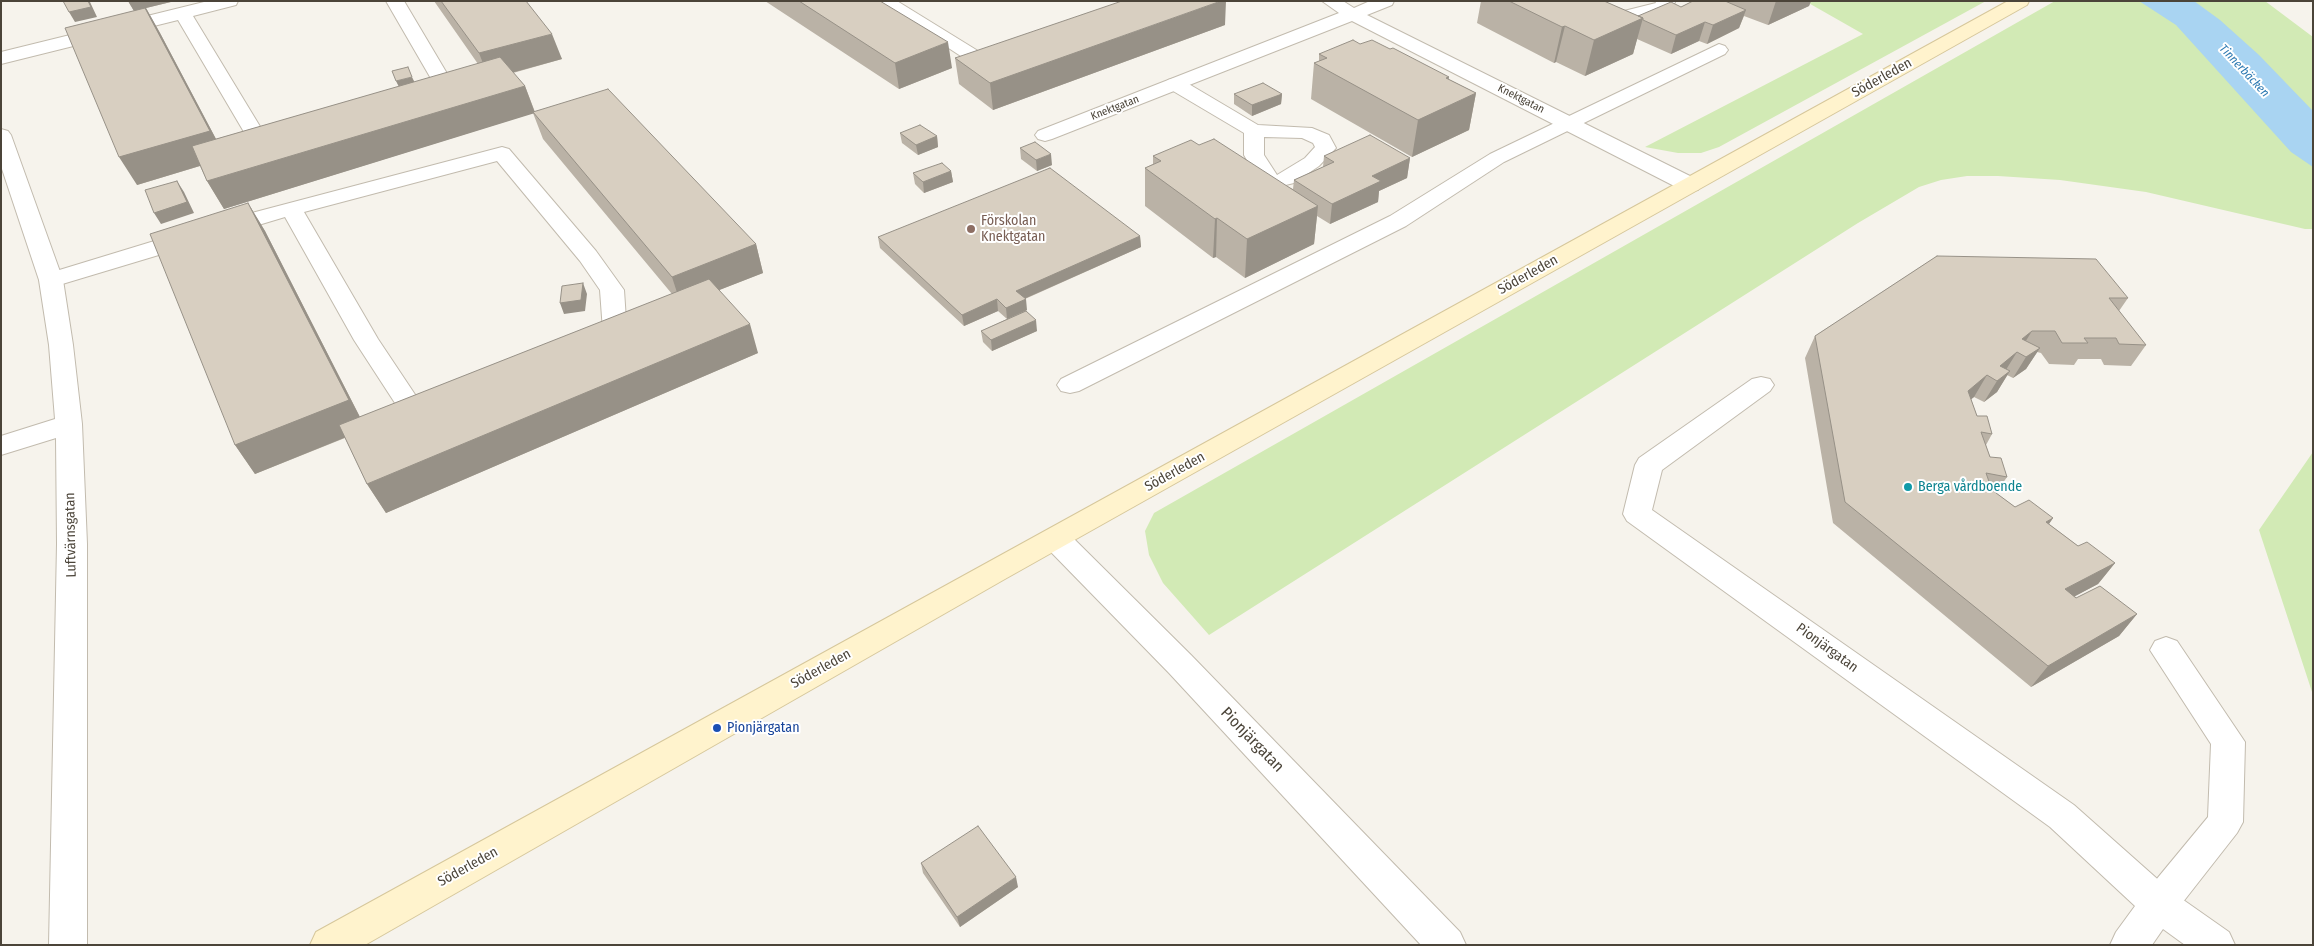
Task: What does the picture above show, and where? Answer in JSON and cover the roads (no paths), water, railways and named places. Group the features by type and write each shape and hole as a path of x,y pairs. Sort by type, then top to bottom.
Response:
{"main road":[{"name":"Söderleden","path":"329,945 2021,1"}],"street":[{"path":"1,58 230,1"},
{"path":"395,1 448,92 410,102"},
{"path":"885,1 989,66 1015,57"},
{"name":"Knektgatan","path":"1330,1 1352,14 1690,185"},
{"name":"Knektgatan","path":"1045,135 1386,1"},
{"path":"1591,1 1594,8 1605,15 1620,17 1665,6 1666,2 1663,1"},
{"path":"183,13 261,146 298,135"},
{"path":"1070,385 1398,221 1497,158 1719,50"},
{"path":"1175,84 1254,131"},
{"name":"Luftvärnsgatan","path":"1,135 52,280 69,424 72,553 68,945"},
{"path":"52,280 218,229 502,153 588,256 612,290 615,334 579,349"},
{"path":"291,209 366,340 415,414 451,399"},
{"name":"Pionjärgatan","path":"1761,385 1649,465 1637,514 2062,816 2159,904 2216,945"},
{"path":"1,446 69,424"},
{"name":"Pionjärgatan","path":"1056,538 1180,664 1446,945"},
{"path":"2129,945 2159,904 2225,822 2228,742 2166,650"}],"water":[{"name":"Tinnerbäcken","path":"2139,1 2194,1 2220,20 2259,55 2313,111 2313,167 2291,152 2176,25"}],"place":[{"name":"Förskolan Knektgatan","path":"971,229"},
{"name":"Berga vårdboende","path":"1908,487"},
{"name":"Pionjärgatan","path":"717,728"}]}
